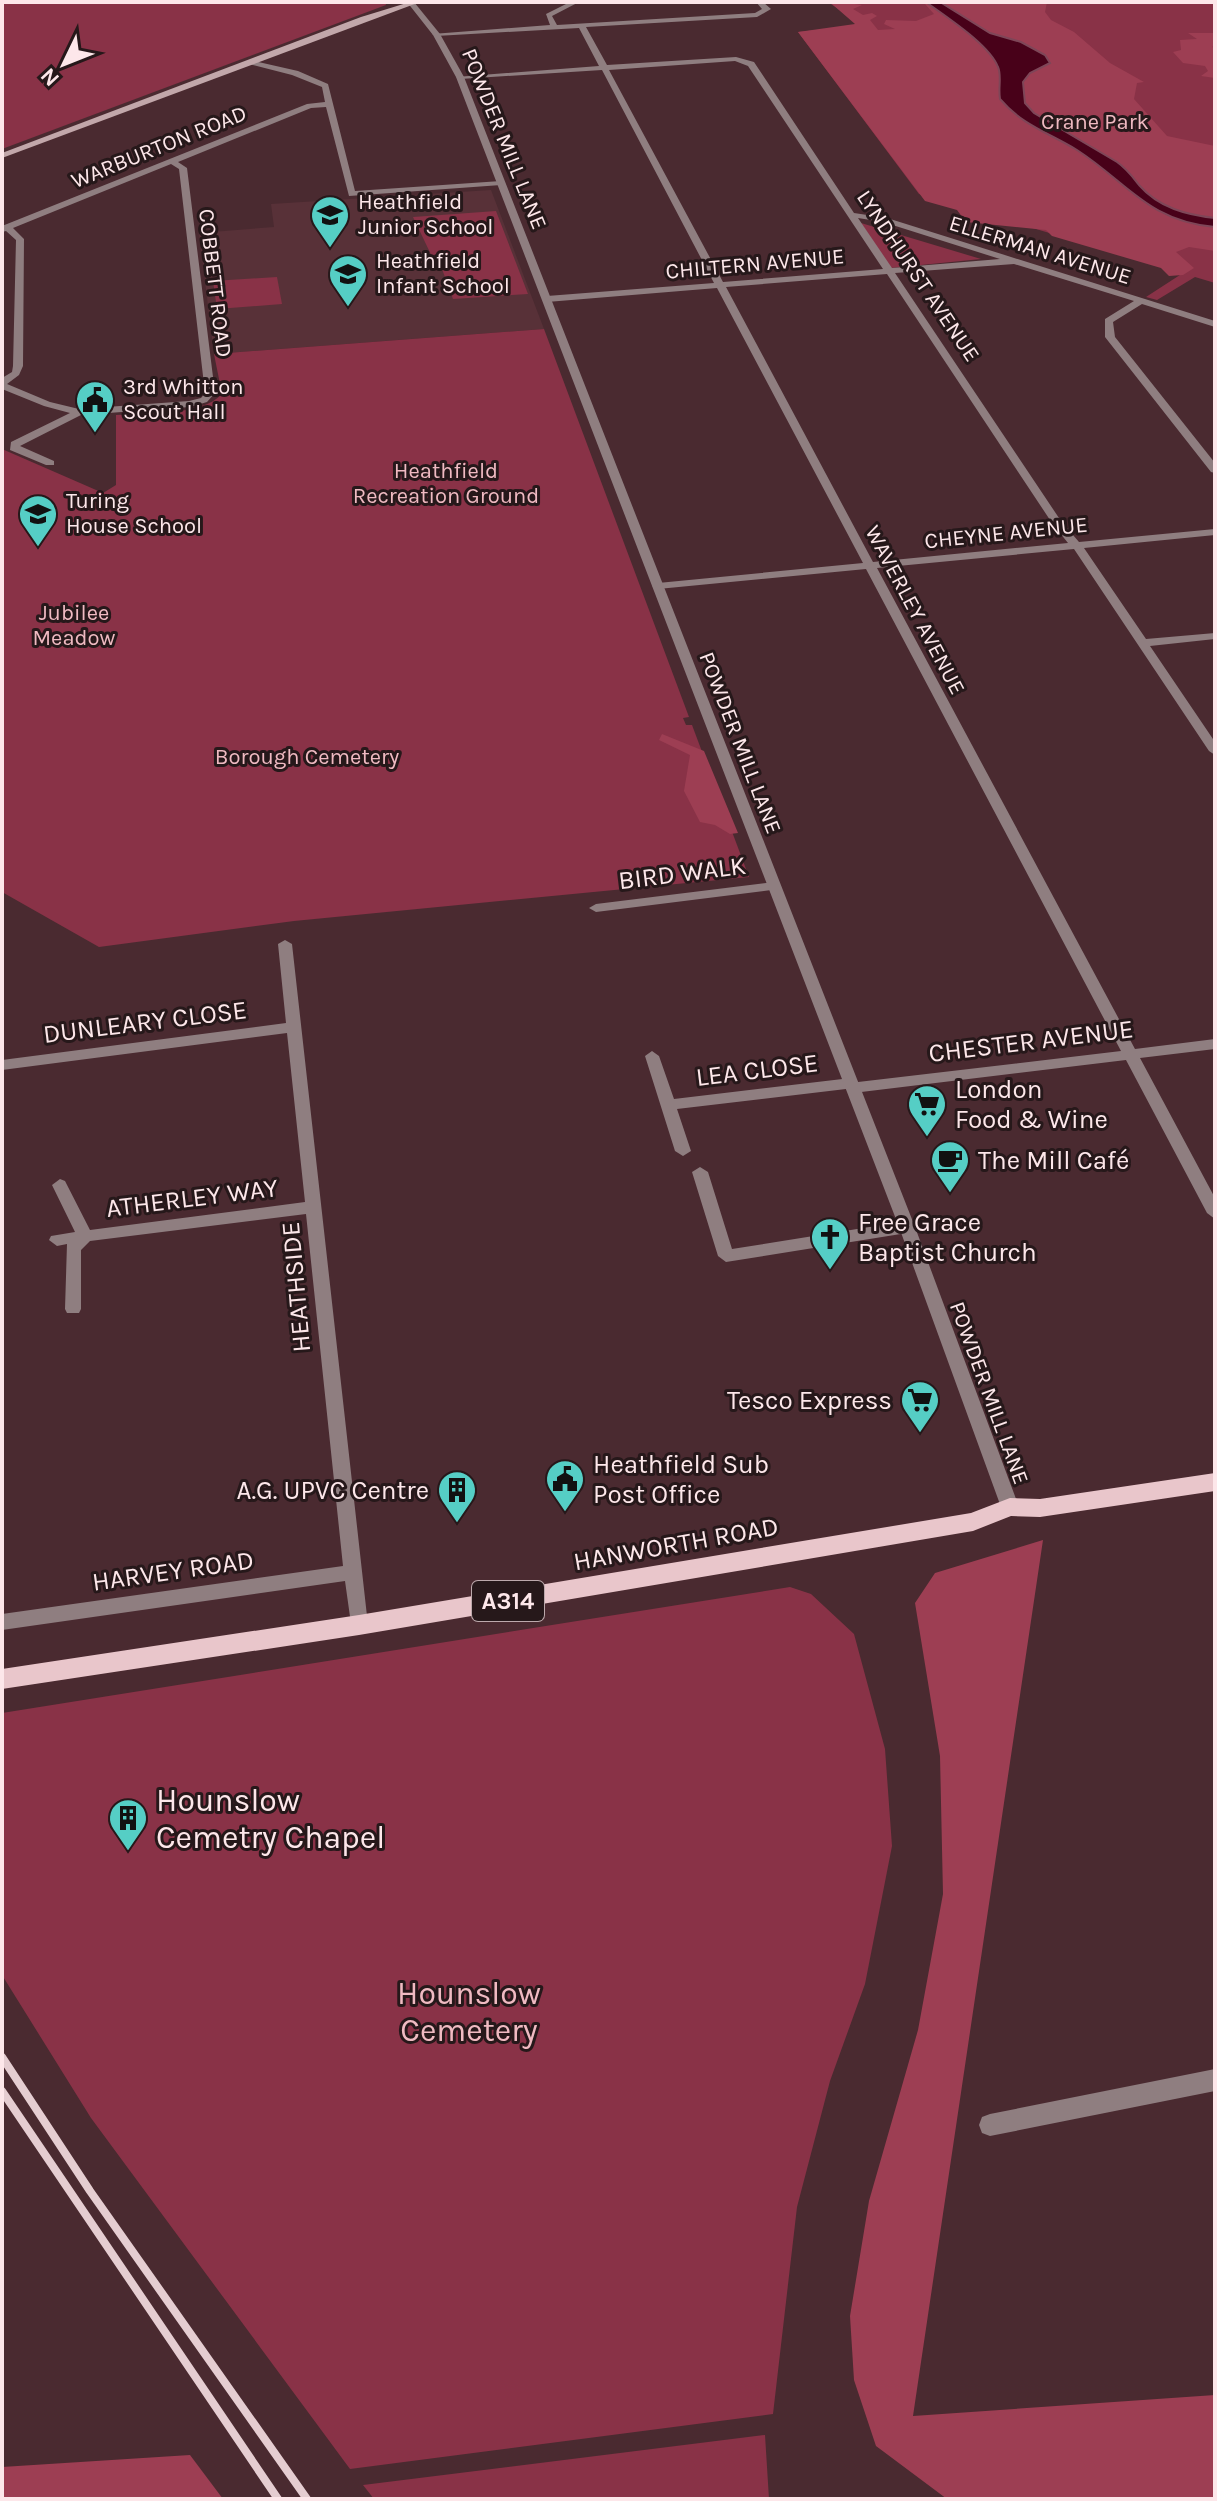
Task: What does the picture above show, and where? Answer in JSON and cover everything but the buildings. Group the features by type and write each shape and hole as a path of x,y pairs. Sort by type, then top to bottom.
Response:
{"main road":[{"path":"367,18 401,2"},
{"path":"2,156 413,3"},
{"name":"HANWORTH ROAD","path":"2,1679 359,1625 973,1522 1010,1507 1040,1508 1215,1482"}],"street":[{"path":"555,27 548,15 576,2"},
{"path":"436,34 757,15 767,9 759,2"},
{"name":"POWDER MILL LANE","path":"413,3 436,34 460,77 907,1227 1010,1507"},
{"name":"WAVERLEY AVENUE","path":"582,26 1215,1213"},
{"name":"LYNDHURST AVENUE","path":"460,77 746,61 891,271 1057,523 1077,546 1215,751"},
{"path":"252,62 312,79 325,86 352,194 501,183"},
{"name":"WARBURTON ROAD","path":"5,228 310,106 330,104"},
{"name":"COBBETT ROAD","path":"79,412 190,404 210,393 183,168 171,161"},
{"name":"ELLERMAN AVENUE","path":"853,215 884,220 1215,324"},
{"path":"5,228 20,239 18,366 16,373 2,384 64,410 79,412"},
{"name":"CHILTERN AVENUE","path":"547,299 1014,261"},
{"path":"1141,301 1108,321 1110,337 1215,470"},
{"path":"50,463 14,448 15,444 79,412"},
{"name":"CHEYNE AVENUE","path":"658,586 1215,532"},
{"path":"1142,643 1215,636"},
{"name":"BIRD WALK","path":"596,908 774,886"},
{"name":"HEATHSIDE","path":"285,944 359,1625"},
{"name":"DUNLEARY CLOSE","path":"2,1065 294,1027"},
{"name":"CHESTER AVENUE","path":"852,1086 1215,1044"},
{"name":"LEA CLOSE","path":"652,1056 683,1151"},
{"name":"LEA CLOSE","path":"669,1105 852,1086"},
{"path":"700,1172 726,1256 907,1227"},
{"name":"ATHERLEY WAY","path":"60,1185 85,1236 314,1207"},
{"path":"57,1240 85,1236"},
{"path":"73,1309 73,1248 85,1236"},
{"name":"HARVEY ROAD","path":"2,1622 352,1572"},
{"path":"990,2125 1215,2080"}],"shaded area":[{"path":"926,2 940,2 990,33 1021,42 1045,55 1050,63 1030,73 1023,82 1025,103 1034,113 1117,162 1147,193 1164,205 1215,218 1215,227 1172,217 1155,209 1077,150 1017,116 1000,99 999,71 986,49"},
{"path":"491,190 544,329 214,354 199,233 274,227 271,204"}],"green space":[{"path":"2,2 385,2 386,5 2,149"},
{"name":"Crane Park","path":"828,2 1215,2 1215,283 1195,277 1157,300 1146,297 1183,273 919,194 798,32 862,25"},
{"name":"Crane Park","path":"897,2 1047,2 1045,12 1051,20 1074,32 1110,63 1144,82 1137,83 1134,99 1167,136 1215,146 1215,251 1189,247 1176,252 1194,268 1183,275 1169,276 1161,268 1052,236 1046,230 966,222 957,210 925,201 798,32 855,24 832,4 862,5 853,9 863,15 872,13 877,16 870,20 878,30 895,29 884,24 886,20 916,21 934,14 925,4"},
{"path":"1188,33 1215,33 1215,45 1212,47 1215,48 1215,78 1201,76 1208,71 1205,66 1183,63 1173,52 1181,50 1180,40 1197,39"},
{"path":"496,211 528,294 453,299 442,269 436,265 413,217"},
{"path":"861,223 981,259 891,268"},
{"path":"277,277 282,304 217,309 213,281"},
{"path":"544,329 689,717 683,718 686,725 692,725 749,877 294,921 99,947 2,892 2,449 103,493 116,485 116,415 187,410 213,401 222,394 214,354"},
{"path":"662,734 704,751 738,833 730,834 715,825 700,822 684,791 690,755 659,740"},
{"path":"1043,1540 913,2416 1215,2395 1215,2499 947,2499 876,2446 854,2380 850,2316 869,2201 918,2030 943,1894 940,1756 915,1603 935,1573"},
{"name":"Hounslow Cemetery","path":"790,1587 811,1594 854,1634 885,1749 892,1846 865,1984 830,2081 797,2207 773,2414 350,2469 91,2118 2,1975 2,1713"},
{"path":"765,2435 769,2499 374,2499 363,2485"},
{"path":"190,2455 223,2499 2,2499 2,2467"}],"railway":[{"path":"2,2057 90,2191 307,2499"},
{"path":"2,2091 278,2499"}],"place":[{"name":"Heathfield Junior School","path":"330,249"},
{"name":"Heathfield Infant School","path":"348,308"},
{"name":"3rd Whitton Scout Hall","path":"95,434"},
{"name":"Turing House School","path":"38,548"},
{"name":"London Food & Wine","path":"927,1138"},
{"name":"The Mill Café","path":"950,1194"},
{"name":"Free Grace Baptist Church","path":"830,1271"},
{"name":"Tesco Express","path":"920,1434"},
{"name":"Heathfield Sub Post Office","path":"565,1513"},
{"name":"A.G. UPVC Centre","path":"457,1524"},
{"name":"Hounslow Cemetry Chapel","path":"128,1852"}],"park label":[{"name":"Heathfield Recreation Ground","path":"446,484"},
{"name":"Jubilee Meadow","path":"74,626"},
{"name":"Borough Cemetery","path":"307,757"}]}
